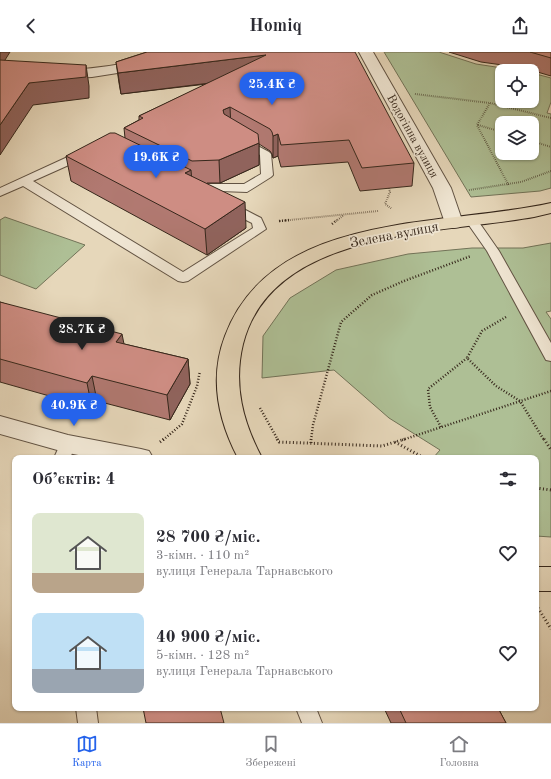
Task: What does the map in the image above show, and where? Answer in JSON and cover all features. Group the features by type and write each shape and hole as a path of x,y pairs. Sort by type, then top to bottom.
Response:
{"main road":[{"name":"Зелена вулиця","path":"248,455 239,440 232,419 228,395 228,370 234,336 250,305 276,277 310,256 361,238 410,228 524,215 551,208"},
{"path":"539,579 551,579"}],"street":[{"name":"Водогінна вулиця","path":"366,52 442,188 463,222"},
{"path":"0,73 39,76 92,73 143,65 178,53"},
{"path":"0,425 66,451 109,455"}],"lane":[{"path":"24,181 183,278 260,229 257,221 188,187 247,188 267,175 264,154 230,133"},
{"path":"0,192 76,157 98,151"},
{"path":"463,222 492,251 551,356"},
{"path":"86,711 88,723"},
{"path":"307,711 312,723"}],"path":[{"path":"408,93 490,103 551,118"},
{"path":"477,125 490,103"},
{"path":"477,125 495,130"},
{"path":"477,125 509,186"},
{"path":"539,143 551,146"},
{"path":"467,190 509,186 540,177 551,171"},
{"path":"389,188 390,192 385,204 392,210"},
{"path":"385,210 399,208"},
{"path":"284,222 379,211"},
{"path":"311,443 313,424 341,322 372,295 463,257 492,251"},
{"path":"440,427 430,407 428,389 467,358 482,332 523,306"},
{"path":"467,358 496,386 520,401 551,450"},
{"path":"260,407 279,442 382,446 551,391"},
{"path":"395,442 419,455"},
{"path":"539,488 551,490"},
{"path":"539,610 551,629"}],"green space":[{"path":"384,52 439,52 476,64 495,67 495,108 539,108 539,75 551,78 551,102 547,113 551,114 551,188 540,191 471,197"},
{"path":"5,217 85,245 36,289 0,275 0,220"},
{"path":"551,243 551,311 546,312 551,319 551,537 539,536 539,455 436,455 440,450 389,418 334,370 262,378 263,336 290,298 336,270 408,254 472,248 523,248"}],"building":[{"path":"147,52 355,52 414,163 362,168 349,140 281,145 278,134 273,136 270,129 230,107 223,110 224,114 258,134 259,143 219,160 192,161 124,128 143,118 139,116 266,55 118,73 116,62"},
{"path":"530,52 551,52 551,58"},
{"path":"0,60 86,65 86,77 29,83 0,125"},
{"path":"110,133 115,133 191,170 185,173 245,202 205,229 66,156"},
{"path":"0,302 122,334 116,342 188,359 167,395 92,376 87,383 0,359"},
{"path":"144,711 221,711 224,723 146,723"},
{"path":"400,711 500,711 506,723 406,723"}]}
